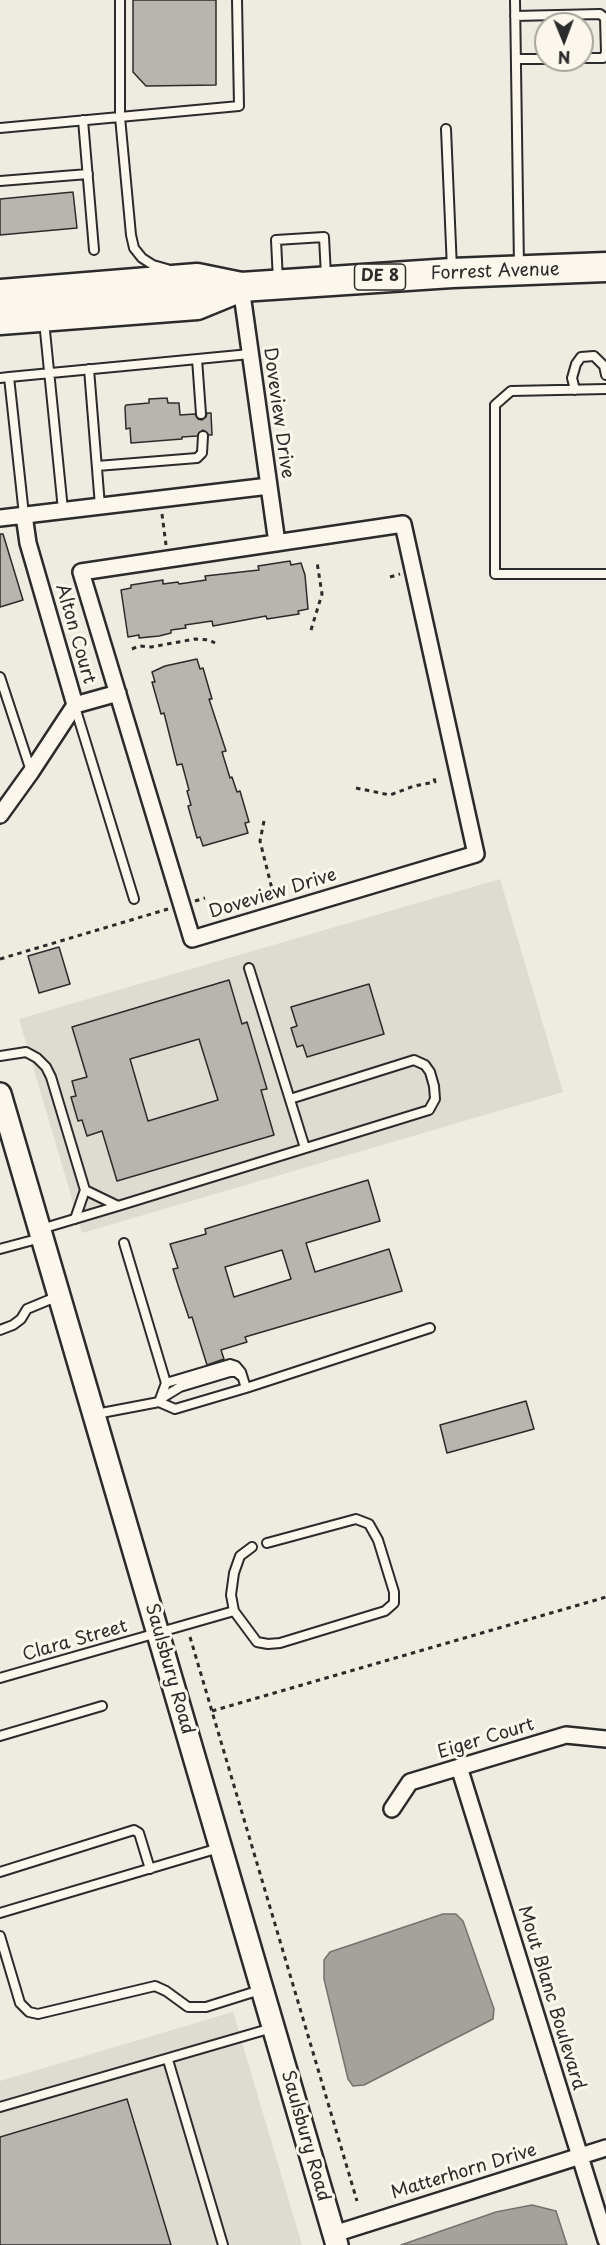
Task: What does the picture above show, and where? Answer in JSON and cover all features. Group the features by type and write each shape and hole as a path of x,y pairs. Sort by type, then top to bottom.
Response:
{"highway":[{"name":"Forrest Avenue","path":"0,294 197,278 241,287 452,273 606,267"},
{"name":"Forrest Avenue","path":"0,320 197,305 241,287"}],"main road":[{"name":"Saulsbury Road","path":"0,1094 335,2239"}],"street":[{"name":"Doveview Drive","path":"241,287 277,543"},
{"path":"0,518 269,486"},
{"name":"Alton Court","path":"0,815 32,772 75,705 28,543 24,515"},
{"name":"Doveview Drive","path":"403,524 476,854 192,939 81,572 277,543 403,524"},
{"path":"75,705 118,693"},
{"name":"Eiger Court","path":"392,1809 410,1782 566,1735 606,1739"},
{"name":"Mout Blanc Boulevard","path":"459,1767 606,2240"},
{"name":"Matterhorn Drive","path":"335,2239 606,2148"}],"lane":[{"path":"120,0 120,117 134,248 142,258 153,265 197,278"},
{"path":"0,128 239,106 237,0"},
{"path":"515,0 519,270"},
{"path":"594,14 600,14 605,18 606,53 603,58 594,58"},
{"path":"515,16 534,16"},
{"path":"516,59 534,59"},
{"path":"83,120 94,250"},
{"path":"446,129 452,273"},
{"path":"0,182 88,174"},
{"path":"278,284 276,240 324,237 327,281"},
{"path":"44,316 63,510"},
{"path":"24,515 4,377 250,354"},
{"path":"575,390 572,378 576,364 581,357 594,356 604,366 606,375"},
{"path":"197,359 201,414"},
{"path":"89,369 100,506"},
{"path":"606,389 511,391 495,405 495,574 606,574"},
{"path":"97,466 197,458 202,453 203,436"},
{"path":"0,677 32,772"},
{"path":"75,705 134,899"},
{"path":"249,968 305,1148"},
{"path":"0,1056 26,1052 37,1058 46,1067 51,1077 85,1190 75,1219"},
{"path":"0,1249 75,1219 429,1110 435,1099 430,1072 424,1065 414,1060 290,1099"},
{"path":"85,1190 118,1206"},
{"path":"124,1243 166,1383 160,1400"},
{"path":"0,1330 21,1319 27,1309 59,1296"},
{"path":"160,1400 176,1409 245,1384 430,1328"},
{"path":"166,1383 230,1364 236,1366 241,1372 245,1384"},
{"path":"94,1415 160,1400 180,1387 230,1372 240,1374 245,1384"},
{"path":"252,1546 240,1556 234,1573 231,1594 234,1611 257,1642 274,1644 385,1611 394,1603 394,1592 378,1539 369,1524 356,1520 267,1543"},
{"name":"Clara Street","path":"0,1678 234,1611"},
{"path":"0,1736 102,1706"},
{"path":"0,1872 134,1830 139,1833 150,1869"},
{"path":"0,1913 220,1847"},
{"path":"0,1936 20,2003 29,2012 38,2014 155,1986 165,1990 188,2007 206,2007 262,1989"},
{"path":"0,2107 168,2060 273,2027"},
{"path":"168,2060 223,2245"}],"path":[{"path":"162,514 167,550"},
{"path":"311,630 322,594 317,562"},
{"path":"132,649 139,646 152,648 195,639 209,640 215,644"},
{"path":"356,788 390,795 414,786 435,782 434,778"},
{"path":"264,820 260,841 272,890"},
{"path":"0,959 157,912"},
{"path":"212,1711 606,1597"},
{"path":"190,1637 357,2201"}],"shaded area":[{"path":"500,879 563,1092 82,1233 19,1019"},
{"path":"443,1914 456,1914 463,1921 494,2009 493,2019 364,2085 353,2086 348,2079 324,1979 324,1960 330,1952"},
{"path":"233,2012 302,2245 0,2245 0,2081"},
{"path":"532,2205 556,2211 567,2245 401,2245 496,2212"}],"building":[{"path":"133,0 216,0 216,85 146,86 133,72"},
{"path":"73,192 77,228 0,235 0,199"},
{"path":"167,398 168,403 179,403 180,415 195,414 198,419 202,420 207,413 211,413 212,435 203,430 197,436 182,437 182,439 131,443 130,428 126,429 126,405 149,403 149,399"},
{"path":"0,534 3,534 23,600 0,607"},
{"path":"290,561 291,565 301,563 305,575 308,609 298,611 299,614 267,619 266,616 213,626 212,621 185,625 186,628 171,630 171,633 159,636 128,637 121,590 131,588 131,585 163,580 163,584 178,582 179,584 206,580 205,576 259,570 258,566"},
{"path":"197,659 200,669 203,668 212,699 209,699 226,751 222,752 230,778 232,777 237,792 240,791 249,822 245,823 248,833 203,846 200,837 197,838 188,806 191,805 187,791 189,790 182,764 177,765 164,713 161,714 152,682 155,682 152,672 165,666"},
{"path":"59,947 70,984 39,993 28,956"},
{"path":"229,980 242,1024 247,1022 267,1089 261,1090 274,1135 117,1181 102,1131 87,1136 82,1120 78,1121 71,1097 76,1096 72,1081 87,1077 72,1027","holes":["199,1039 218,1100 148,1121 130,1059"]},
{"path":"369,984 384,1034 307,1057 303,1045 297,1047 291,1028 297,1026 291,1007"},
{"path":"368,1180 380,1221 306,1243 315,1272 389,1249 402,1291 245,1337 247,1342 221,1350 224,1359 207,1365 192,1317 189,1318 173,1269 178,1268 170,1244 206,1234 205,1229","holes":["282,1250 291,1279 234,1297 225,1267"]},
{"path":"526,1401 534,1429 447,1453 440,1425"},
{"path":"127,2099 171,2245 0,2245 0,2137"}]}
